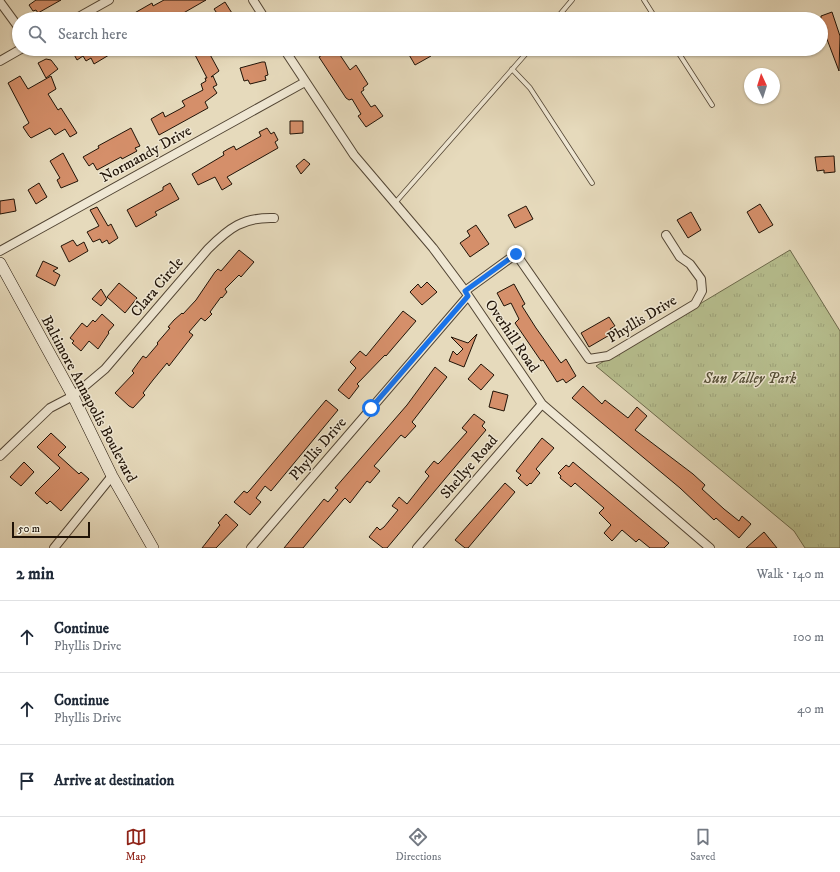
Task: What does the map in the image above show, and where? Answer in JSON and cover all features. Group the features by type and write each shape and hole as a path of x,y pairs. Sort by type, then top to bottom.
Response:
{"main road":[{"name":"Baltimore Annapolis Boulevard","path":"0,263 73,396 112,476 153,548"}],"street":[{"path":"88,12 109,0"},
{"path":"253,0 261,12"},
{"path":"0,2 12,18"},
{"path":"0,61 12,54"},
{"name":"Overhill Road","path":"288,56 354,155 433,248 467,293 542,404 710,548"},
{"name":"Normandy Drive","path":"0,251 305,82"},
{"name":"Clara Circle","path":"0,456 50,408 73,396 105,369 208,249 221,236 243,222 258,217 274,218"},
{"name":"Phyllis Drive","path":"251,548 467,293 516,254 589,359 608,356 695,304 702,291 701,279 690,264 680,257 666,235"},
{"name":"Shellye Road","path":"418,548 542,404"},
{"path":"54,548 112,476"}],"lane":[{"path":"562,12 572,0"},
{"path":"644,0 652,12"},
{"path":"395,203 524,56"},
{"path":"680,56 712,105"},
{"path":"512,69 530,88 592,183"}],"green space":[{"name":"Sun Valley Park","path":"790,250 840,331 840,548 805,548 794,531 596,366"}],"building":[{"path":"36,0 61,0 40,12 36,10 33,11 29,5"},
{"path":"164,0 206,0 185,12 136,12 152,3 153,6"},
{"path":"225,2 231,12 216,12 214,9"},
{"path":"832,12 840,36 839,71 828,42 828,13"},
{"path":"75,56 83,56 77,60"},
{"path":"83,56 107,56 94,64 91,58 86,61"},
{"path":"196,56 211,56 219,71 211,77 213,76 217,85 213,87 217,93 205,102 208,108 159,135 151,119 163,112 165,117 185,106 182,101 203,90 201,84 206,81 205,78 207,78"},
{"path":"341,56 350,70 356,65 368,84 361,92 371,107 375,105 383,116 366,127 358,116 361,114 352,99 349,100 346,98 319,57"},
{"path":"410,56 431,56 415,65"},
{"path":"46,59 51,60 58,69 46,78 38,63"},
{"path":"265,62 267,70 268,75 265,76 266,80 250,84 248,80 244,81 240,68"},
{"path":"20,76 28,89 51,76 56,89 48,94 58,110 61,108 77,133 70,137 65,129 55,135 50,128 31,138 29,136 23,127 29,123 8,83"},
{"path":"290,121 303,121 303,133 290,134"},
{"path":"131,128 140,146 135,148 137,151 122,159 121,157 97,170 93,163 89,166 83,157 99,148 98,146"},
{"path":"267,128 271,134 274,132 278,140 275,142 278,148 227,177 232,184 222,190 215,177 198,185 192,174 224,155 223,152 228,149 234,146 236,150 261,136 259,132"},
{"path":"63,153 78,181 61,188 57,180 60,178 50,161"},
{"path":"834,156 835,172 824,173 824,170 817,171 815,157"},
{"path":"304,159 310,164 301,174 296,166"},
{"path":"39,183 47,197 36,204 28,190"},
{"path":"170,183 179,199 155,212 157,215 136,227 127,210 163,190 163,187"},
{"path":"14,199 16,211 0,214 0,201"},
{"path":"760,204 773,225 759,233 747,212"},
{"path":"526,206 533,219 515,228 508,215"},
{"path":"97,207 108,226 111,224 118,238 109,244 107,240 102,243 100,239 93,242 87,232 99,226 90,210"},
{"path":"691,212 701,230 688,238 677,220"},
{"path":"476,225 489,244 470,257 460,243 470,236 467,231"},
{"path":"73,240 77,246 84,242 88,251 69,262 61,246"},
{"path":"239,250 254,262 241,277 239,275 225,289 227,292 222,298 221,297 210,312 212,314 205,321 201,318 189,332 193,335 169,366 167,363 153,380 143,393 145,395 133,408 129,406 115,393 134,373 132,371 143,356 146,358 158,344 157,343 170,328 168,327 174,320 182,313 183,314 196,300 215,272 218,269 221,271"},
{"path":"43,261 58,268 53,271 60,275 55,286 36,276"},
{"path":"427,282 437,292 422,305 410,292 418,284 421,288"},
{"path":"119,283 137,298 125,313 107,297"},
{"path":"514,284 525,304 522,306 536,328 561,363 566,359 576,376 566,383 563,379 557,382 543,360 541,361 515,323 519,319 511,303 504,306 497,293"},
{"path":"101,289 107,299 101,306 92,299"},
{"path":"403,311 416,321 386,356 385,355 357,384 359,386 349,399 338,390 356,368 350,362 360,351 366,356"},
{"path":"102,314 114,325 98,349 89,341 81,351 72,343 74,341 70,338 82,323 87,327 93,320 95,322"},
{"path":"609,317 615,326 610,329 613,333 589,347 581,333"},
{"path":"477,334 464,367 449,361 453,351 457,355 463,349 451,337 468,343"},
{"path":"481,364 494,375 481,390 468,379"},
{"path":"435,367 447,377 412,422 416,426 405,438 401,435 374,466 380,471 370,483 367,481 350,503 345,498 303,548 284,548 324,499 328,502 338,490 335,488 407,405"},
{"path":"583,386 602,404 605,400 628,418 637,407 647,416 635,430 693,474 705,485 702,489 724,509 739,521 742,516 751,524 739,538 716,518 714,520 680,488 572,398"},
{"path":"493,391 508,395 504,411 489,407"},
{"path":"326,400 338,410 271,491 265,486 256,498 261,502 250,515 234,502 244,491 247,493 250,490"},
{"path":"474,414 485,422 482,426 486,430 387,548 383,548 369,537 377,527 380,530 384,527 398,510 392,506 399,497 407,504 429,476 425,472 434,461 438,464 467,432 462,428"},
{"path":"51,433 66,447 58,455 79,474 81,472 89,479 61,511 50,501 47,504 35,493 60,468 37,447"},
{"path":"542,438 554,448 536,469 540,473 531,484 530,483 527,486 518,478 521,475 516,471"},
{"path":"24,462 34,472 21,486 10,477"},
{"path":"573,462 669,543 664,548 650,548 639,539 636,542 622,530 612,541 604,533 611,525 599,513 604,508 575,483 571,487 560,478 561,476 558,473 566,465 569,467"},
{"path":"505,483 515,492 468,548 465,548 455,540"},
{"path":"226,514 238,525 216,548 202,548 220,525 218,523"},
{"path":"764,532 777,548 746,548"}],"route":[{"path":"371,408 468,296 465,291 516,254"}]}
